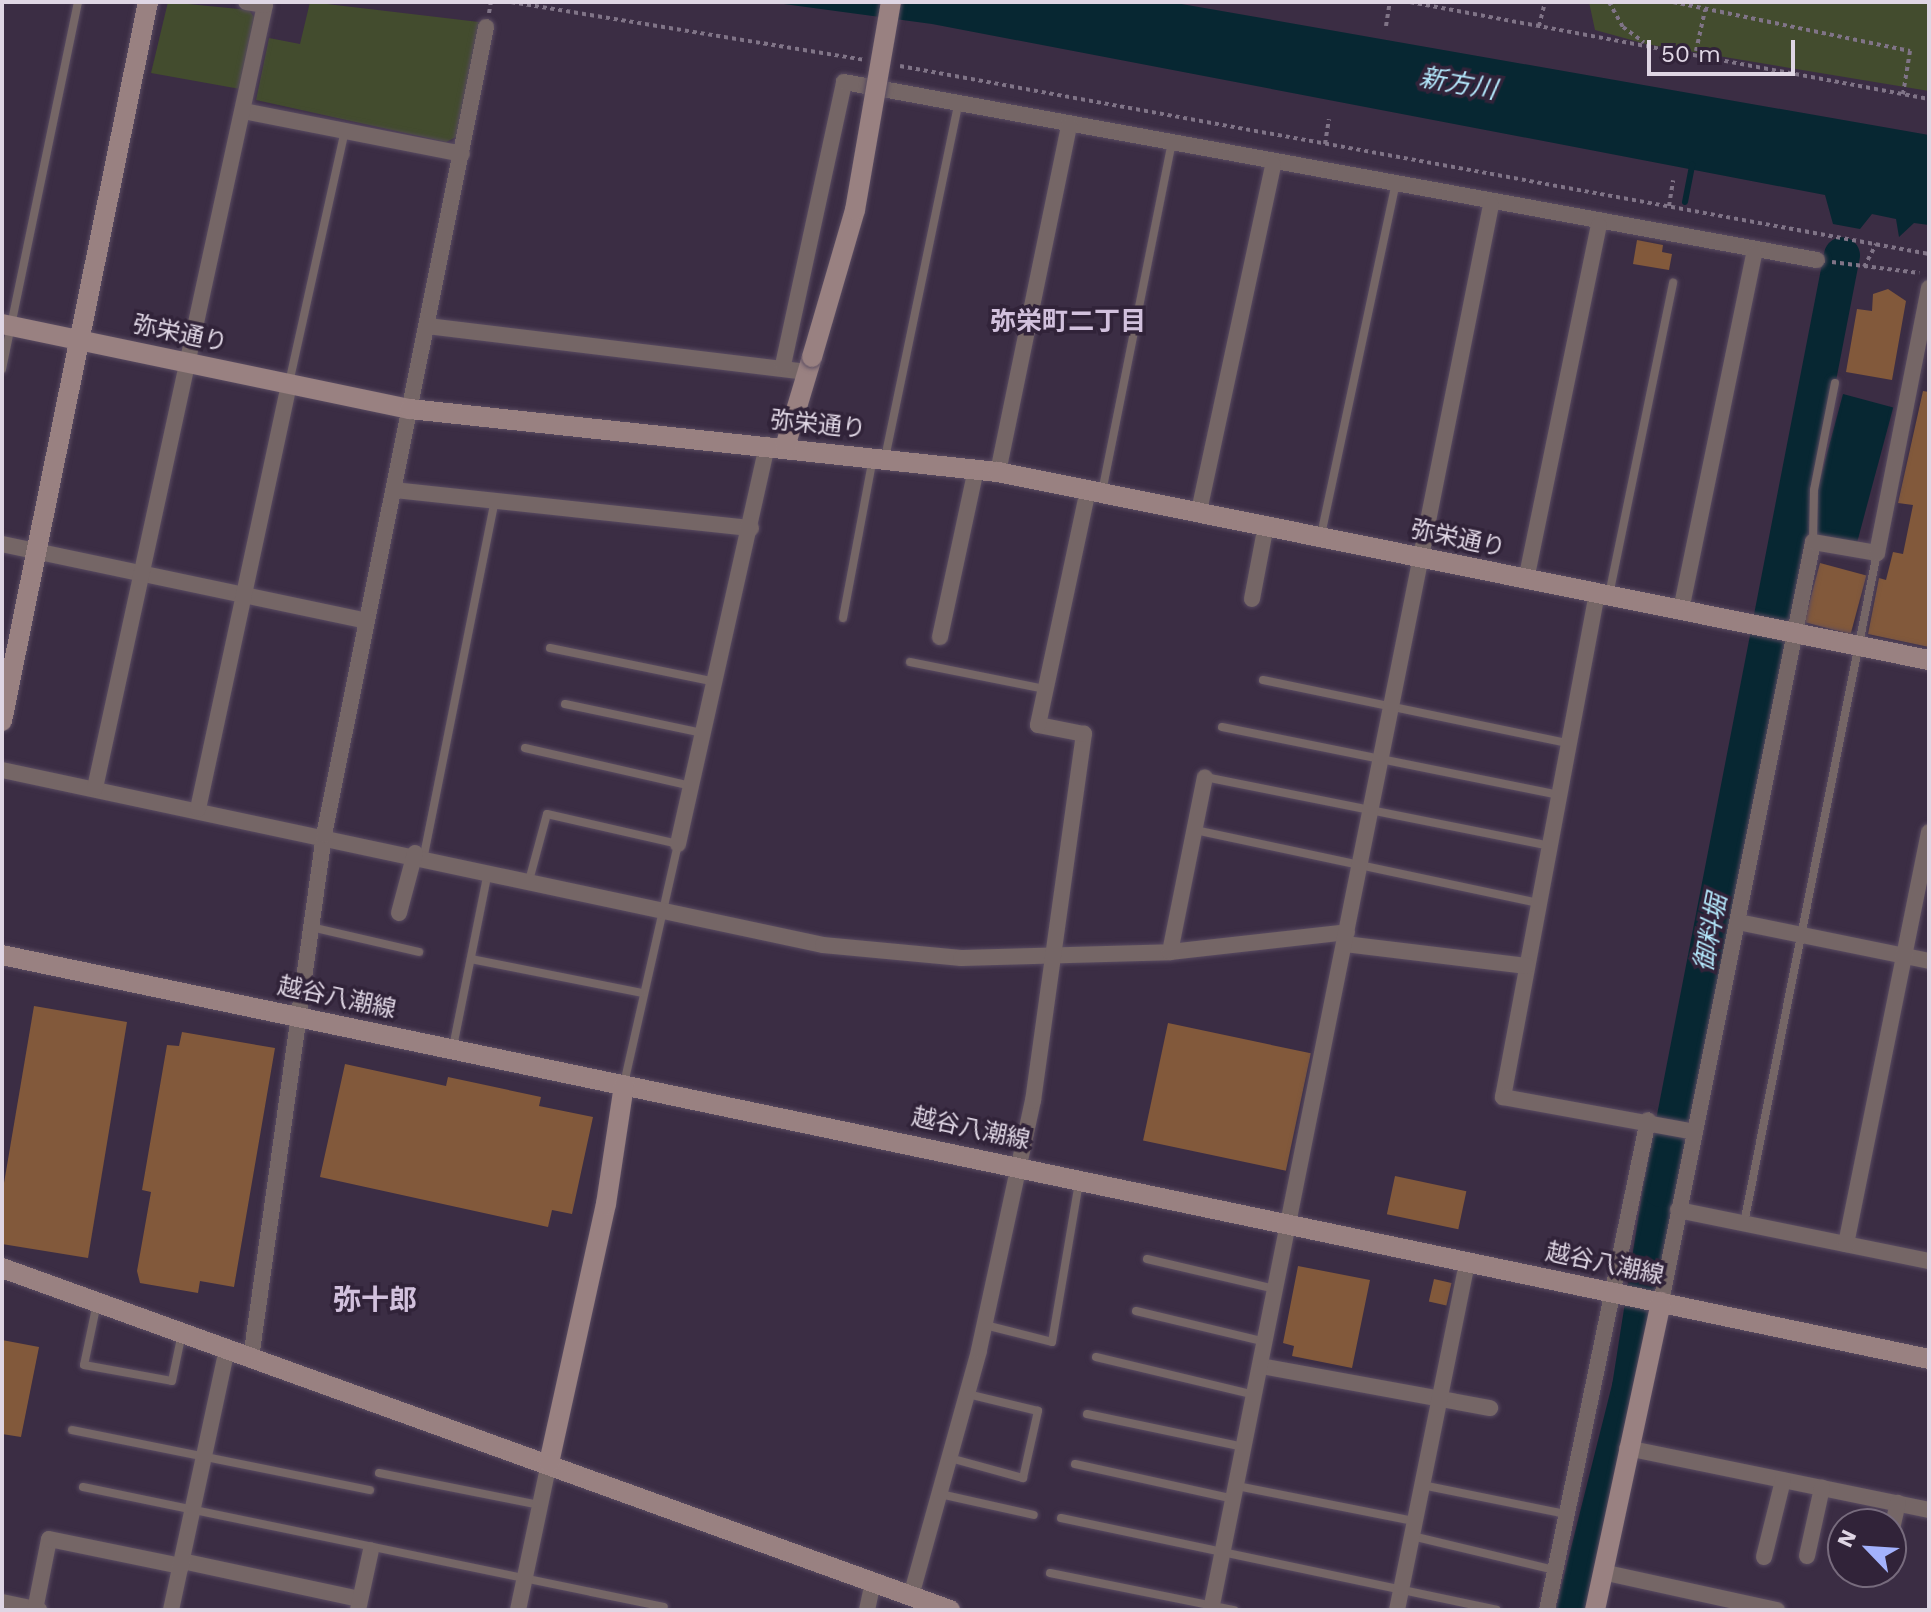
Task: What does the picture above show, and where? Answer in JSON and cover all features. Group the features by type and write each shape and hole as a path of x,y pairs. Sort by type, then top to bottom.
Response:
{"street":[{"path":"2,721 148,2"},
{"path":"95,788 265,5 246,2"},
{"path":"678,844 751,528 776,446 810,364 855,210 891,2"},
{"path":"251,1358 324,835 486,27"},
{"path":"783,365 844,82 1754,254 1822,261"},
{"path":"243,111 462,154"},
{"path":"998,472 1069,126"},
{"path":"1199,511 1273,165"},
{"path":"1212,1608 1491,205"},
{"path":"1526,580 1599,225"},
{"path":"1681,610 1754,254"},
{"path":"1595,1610 1656,1301 1678,1210 1691,1131 1738,922 1792,633 1813,542 1877,553 1929,288"},
{"name":"弥栄通り","path":"6,325 410,409 998,472 1929,660"},
{"path":"427,326 783,365 810,364"},
{"path":"198,809 289,384"},
{"path":"940,637 976,469"},
{"path":"394,490 751,528"},
{"path":"911,1596 985,1325 1018,1165 1084,734 1038,725 1095,491"},
{"path":"1252,599 1266,525"},
{"path":"2,544 366,621"},
{"path":"1603,594 1568,743 1503,1097 1651,1121 1691,1131"},
{"path":"2,770 489,868 823,945 961,958 1052,952 1170,952 1346,938 1527,966"},
{"path":"1170,952 1205,777"},
{"path":"1846,1244 1929,832"},
{"path":"399,913 419,854"},
{"path":"1738,922 1929,961"},
{"name":"越谷八潮線","path":"2,955 1290,1221 1467,1262 1929,1359"},
{"path":"518,1610 606,1204 624,1085"},
{"path":"1547,1610 1618,1292 1651,1121"},
{"path":"1678,1210 1929,1261"},
{"path":"1397,1610 1467,1262"},
{"path":"2,1268 950,1610"},
{"path":"171,1610 227,1349"},
{"path":"1261,1366 1490,1408"},
{"path":"1627,1448 1929,1510"},
{"path":"1764,1557 1783,1480"},
{"path":"1807,1556 1822,1488"},
{"path":"1897,1508 1898,1503"},
{"path":"2,1602 36,1610 49,1539 181,1564 359,1604 371,1550"},
{"path":"1602,1572 1777,1610"},
{"path":"867,1610 873,1582"}],"lane":[{"path":"2,369 6,325 78,2"},
{"path":"843,618 958,104"},
{"path":"289,384 345,131"},
{"path":"1095,491 1171,146"},
{"path":"1321,536 1395,187"},
{"path":"1603,594 1673,282"},
{"path":"1813,542 1814,490 1835,383"},
{"path":"419,854 495,501"},
{"path":"1744,1224 1877,553"},
{"path":"550,648 716,682"},
{"path":"910,662 1045,689"},
{"path":"1263,680 1393,704 1568,743"},
{"path":"565,704 703,733"},
{"path":"1222,727 1381,762 1559,795"},
{"path":"525,748 691,786"},
{"path":"1205,777 1549,846"},
{"path":"530,877 547,814 678,844 659,906 624,1085"},
{"path":"1194,830 1360,868 1538,903"},
{"path":"452,1048 489,868"},
{"path":"311,927 419,952"},
{"path":"471,959 642,993"},
{"path":"985,1325 1052,1342 1080,1178"},
{"path":"1147,1259 1276,1290"},
{"path":"97,1302 84,1365 172,1381 182,1333"},
{"path":"1136,1311 1266,1342"},
{"path":"1096,1357 1255,1395"},
{"path":"950,1458 1023,1478 1038,1411 967,1394"},
{"path":"1087,1414 1244,1447"},
{"path":"72,1430 370,1490"},
{"path":"1075,1464 1413,1528 1555,1570"},
{"path":"379,1473 539,1505"},
{"path":"1422,1485 1566,1514"},
{"path":"83,1487 371,1550 664,1607"},
{"path":"940,1494 1034,1515"},
{"path":"1061,1518 1496,1610"},
{"path":"1050,1573 1234,1610"}],"path":[{"path":"511,2 881,63 1929,254"},
{"path":"1386,26 1390,2"},
{"path":"1410,2 1929,99"},
{"path":"1539,26 1545,2"},
{"path":"1609,2 1623,27 1646,44"},
{"path":"1673,2 1910,51 1903,94"},
{"path":"1696,51 1705,10"},
{"path":"1325,143 1329,119"},
{"path":"1669,206 1673,180"},
{"path":"1864,267 1876,244"},
{"path":"1822,261 1929,275"}],"green space":[{"path":"168,2 249,10 254,17 240,89 151,73"},
{"path":"310,2 479,22 456,137 446,142 256,100 269,38 300,44"},
{"path":"1589,2 1929,2 1929,91 1646,44 1595,30"}],"water":[{"name":"新方川","path":"769,2 1170,2 1929,135 1929,225 1914,223 1899,237 1896,219 1872,214 1860,229 1833,224 1825,195 932,24"},
{"path":"1843,394 1893,407 1855,551 1804,538"}],"building":[{"path":"1637,240 1663,245 1662,252 1672,254 1669,270 1633,264"},
{"path":"1888,289 1906,301 1892,380 1846,372 1857,309 1872,311 1873,294"},
{"path":"1923,391 1929,392 1929,647 1868,634 1879,578 1886,580 1893,552 1903,554 1913,505 1898,503"},
{"path":"1820,563 1866,575 1851,634 1804,622"},
{"path":"34,1006 127,1022 88,1258 2,1244 2,1195"},
{"path":"1168,1023 1311,1053 1286,1171 1143,1140"},
{"path":"182,1032 275,1048 234,1287 200,1281 198,1293 140,1283 137,1271 151,1192 142,1190 167,1045 179,1046"},
{"path":"345,1064 446,1086 448,1077 541,1097 539,1106 593,1117 572,1214 552,1210 548,1227 320,1177"},
{"path":"1395,1176 1466,1191 1458,1229 1387,1214"},
{"path":"1298,1266 1370,1280 1352,1368 1292,1356 1294,1346 1283,1343"},
{"path":"1434,1279 1452,1283 1446,1305 1429,1301"},
{"path":"2,1340 39,1347 21,1437 2,1434"}],"waterway":[{"path":"1685,202 1692,165"},
{"name":"御料堀","path":"1574,1610 1630,1387 1661,1189 1842,255"}],"district":[{"name":"弥栄町二丁目","path":"1068,322"},
{"name":"弥十郎","path":"375,1300"}]}
